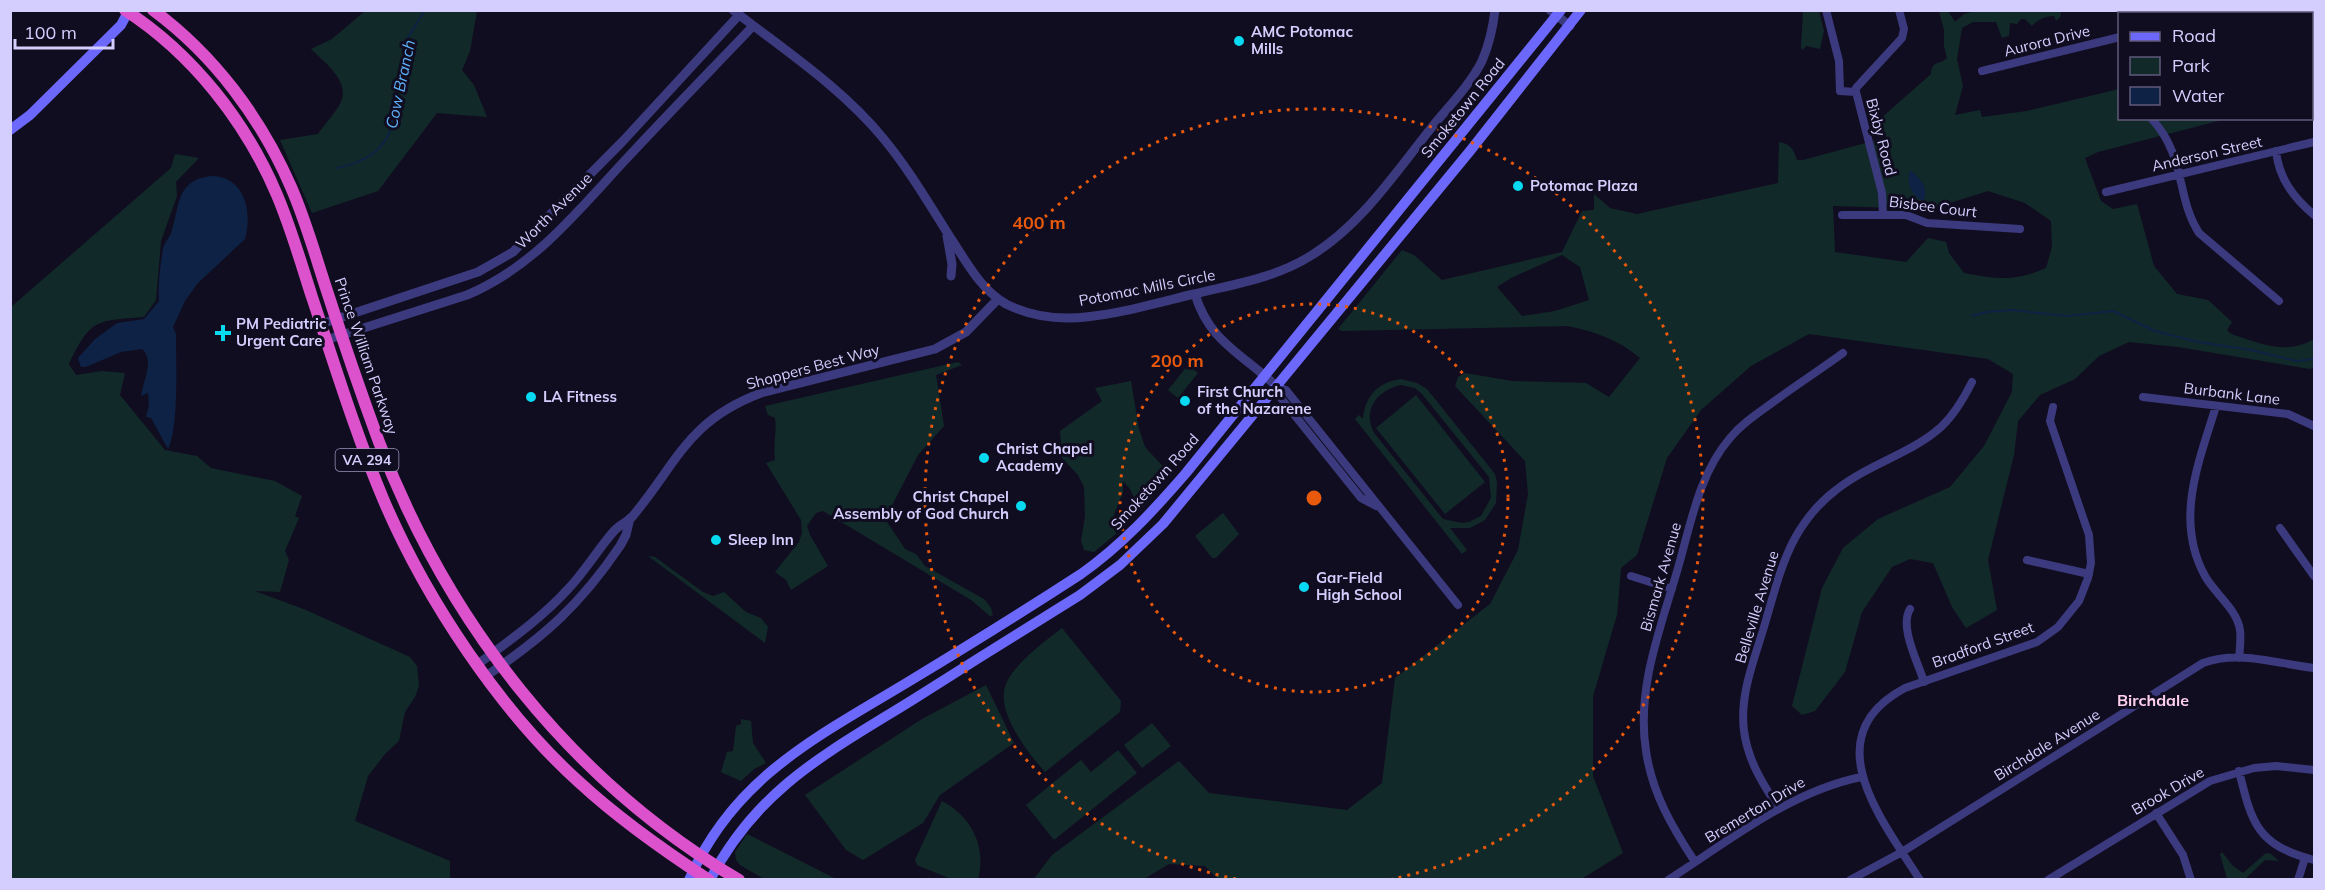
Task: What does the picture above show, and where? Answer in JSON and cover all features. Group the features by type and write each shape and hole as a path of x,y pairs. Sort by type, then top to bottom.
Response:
{"highway":[{"name":"Prince William Parkway","path":"153,10 214,67 241,100 267,139 298,205 379,441 414,526 454,596 492,654 572,750 634,806 701,855 739,879"},
{"name":"VA 294","path":"127,11 159,35 200,75 225,105 252,146 285,215 370,468 400,537 438,605 517,717 578,781 692,875 709,879"}],"main road":[{"path":"10,130 37,109 121,25 127,11"},
{"name":"Smoketown Road","path":"692,875 701,855 723,820 760,779 786,758 1071,580 1099,561 1144,520 1186,473 1558,12"},
{"name":"Smoketown Road","path":"709,879 752,816 797,774 1080,595 1120,565 1163,524 1277,387 1575,18"},
{"path":"1398,212 1410,223"},
{"path":"1071,580 1080,595"}],"street":[{"name":"Potomac Mills Circle","path":"736,13 861,113 892,149 972,271 998,299 1034,314 1068,318 1143,307 1234,285 1279,272 1312,255 1345,230 1475,74 1489,41 1495,10"},
{"name":"Bixby Road","path":"1826,10 1838,55 1840,91 1856,92 1882,193 1882,215"},
{"path":"1856,92 1857,88 1902,39 1904,29 1899,10"},
{"path":"1558,12 1575,18"},
{"name":"Worth Avenue","path":"321,324 478,272 513,252 701,58 736,13"},
{"name":"Worth Avenue","path":"326,340 467,295 515,270 539,251 575,215 753,26"},
{"name":"Aurora Drive","path":"1982,71 2118,37"},
{"path":"2153,120 2172,148 2192,219 2199,233 2278,301"},
{"name":"Anderson Street","path":"2106,192 2314,142"},
{"path":"2276,152 2286,185 2314,215"},
{"name":"Bisbee Court","path":"1842,215 1906,214 1927,223 2020,229"},
{"path":"946,231 952,264 951,276"},
{"path":"1195,294 1205,320 1218,337 1277,387 1286,390 1458,605"},
{"name":"Shoppers Best Way","path":"478,664 559,599 615,530 630,519 687,442 709,422 734,405 761,393 935,350 966,332 998,299"},
{"name":"Bismark Avenue","path":"1695,862 1661,805 1655,788 1645,749 1644,710 1648,675 1701,488 1724,446 1750,419 1843,353"},
{"name":"Belleville Avenue","path":"1779,809 1750,759 1743,715 1747,685 1786,556 1803,525 1824,501 1849,480 1935,432 1952,416 1972,382"},
{"name":"Burbank Lane","path":"2143,397 2288,414 2308,421 2314,426"},
{"path":"2216,406 2192,481 2190,525 2195,552 2201,567 2211,586 2238,623 2240,658"},
{"name":"Bradford Street","path":"1920,879 1869,797 1861,777 1860,747 1863,734 1879,706 1893,694 2028,646 2048,635 2067,618 2079,601 2089,574 2090,535 2050,421 2053,407"},
{"name":"Shoppers Best Way","path":"486,676 546,632 574,606 620,546 626,535 630,519"},
{"path":"2280,528 2314,576"},
{"path":"2027,560 2089,574"},
{"path":"1630,576 1672,589"},
{"path":"1910,609 1906,614 1906,626 1924,682"},
{"name":"Birchdale Avenue","path":"1850,879 1902,852 2203,663 2221,658 2240,658 2314,668"},
{"name":"Brook Drive","path":"2048,879 2203,784 2239,771 2276,766 2314,770"},
{"path":"2239,771 2248,810 2257,827 2268,840 2314,861"},
{"name":"Bremerton Drive","path":"1668,879 1809,792 1861,777"},
{"path":"2156,813 2182,855 2191,879"},
{"path":"2298,879 2305,858"}],"green space":[{"path":"365,11 477,11 470,51 462,70 474,85 487,117 437,113 378,191 312,213 280,140 318,134 338,107 343,92 341,84 328,65 311,49 332,39"},
{"path":"1803,11 1819,11 1824,31 1820,49 1806,46 1803,50 1801,48"},
{"path":"1939,11 1948,11 1955,22 1964,14 1976,11 2060,11 2061,16 2056,21 2054,16 2039,20 2032,26 2025,19 2021,19 2017,24 2010,23 2009,36 2002,38 1996,22 1973,22 1962,28 1957,59 1963,86 1955,115 1980,110 1982,117 2027,111 2118,89 2118,120 2222,120 2098,152 2085,158 2101,201 2113,209 2137,204 2154,266 2177,294 2208,300 2232,322 2227,330 2231,334 2252,341 2272,346 2293,347 2314,339 2314,367 2310,369 2178,347 2129,342 2099,356 2075,379 2040,395 2018,421 2014,455 1988,560 1997,610 1966,628 1952,607 1933,563 1910,559 1892,567 1862,612 1845,672 1815,711 1802,715 1792,706 1822,588 1843,548 1878,519 1950,487 1984,446 2012,392 2013,374 1988,359 1809,334 1751,366 1701,410 1667,458 1637,555 1621,568 1617,615 1593,696 1593,776 1623,853 1580,880 1219,880 1205,866 1169,864 1144,879 1033,880 1052,855 1179,761 1209,793 1347,810 1382,783 1395,678 1490,604 1518,550 1528,494 1525,461 1455,386 1458,377 1465,373 1512,381 1586,383 1609,397 1640,358 1624,346 1606,337 1567,326 1342,331 1338,329 1402,250 1414,255 1442,280 1562,252 1582,211 1594,210 1594,194 1610,208 1637,214 1778,183 1779,142 1791,148 1797,160 1803,160 1884,138 1879,130 1879,120 1931,74 1934,65 1947,58 1944,30","holes":["1988,191 2025,203 2051,221 2052,247 2046,268 2025,276 2005,278 1964,273 1949,253 1946,242 1928,238 1906,262 1835,252 1833,206 1931,209","1562,255 1580,267 1589,300 1555,311 1522,316 1497,287 1511,278"]},
{"path":"175,154 199,158 176,182 177,196 161,241 156,300 144,317 105,322 90,330 69,364 76,375 102,371 125,373 120,395 165,450 197,456 211,468 275,481 302,496 295,516 299,518 285,551 289,560 280,592 255,591 306,610 410,657 417,666 419,686 405,712 399,741 385,754 368,776 355,821 450,861 450,879 11,879 11,307 171,168"},
{"path":"958,362 962,365 936,375 944,426 918,455 885,519 905,549 916,554 925,566 984,599 993,615 990,616 971,600 823,511 816,513 807,526 828,566 791,590 786,580 775,572 799,542 802,533 801,520 766,463 775,460 775,418 768,415 765,406"},
{"path":"1188,365 1198,373 1178,398 1168,390"},
{"path":"1401,379 1417,383 1427,389 1495,474 1496,503 1485,520 1470,528 1450,528 1467,550 1462,554 1355,419 1359,415 1363,419 1370,397 1379,387","holes":["1401,385 1415,388 1489,477 1491,498 1481,516 1469,522 1443,519 1374,433 1370,416 1374,402 1379,396"]},
{"path":"1131,381 1139,429 1145,447 1171,475 1140,511 1130,489 1123,481 1123,492 1112,520 1118,526 1117,533 1094,552 1084,550 1081,541 1085,516 1084,487 1078,475 1062,458 1060,431 1102,401 1095,388"},
{"path":"1416,395 1485,482 1445,514 1376,428"},
{"path":"1223,513 1239,534 1216,558 1212,558 1195,536"},
{"path":"648,556 655,557 703,592 713,596 724,592 746,612 761,618 768,627 765,643"},
{"path":"1062,628 1121,701 1120,712 1045,772 1023,744 1010,721 1004,698 1005,687 1008,679 1021,663"},
{"path":"986,685 1014,743 940,795 923,823 863,860 846,850 805,795 922,719"},
{"path":"741,719 751,721 753,743 766,763 754,769 741,781 721,772 727,752 733,751 736,726 741,724"},
{"path":"1152,723 1171,746 1142,768 1124,745"},
{"path":"1118,750 1137,773 1054,840 1026,805 1081,760 1091,772"},
{"path":"942,801 961,815 974,834 980,855 978,879 951,879 917,865 915,860"},
{"path":"747,834 836,879 764,879 740,865 736,860 735,852"},
{"path":"2222,852 2233,866 2243,873 2266,853 2279,861 2265,860 2245,879 2227,879 2220,854"}],"water":[{"path":"1910,170 1925,188 1923,201 1915,196 1910,188"},
{"path":"210,176 222,177 231,181 238,188 246,206 247,228 245,239 197,284 185,301 173,327 176,334 176,394 174,426 168,449 151,418 146,417 149,405 148,393 141,396 148,359 142,349 121,352 86,367 81,367 78,358 95,339 117,323 144,319 159,301 163,249 171,233 181,197 190,183"}],"waterway":[{"name":"Cow Branch","path":"337,168 362,160 380,147 387,138 393,115 392,102 402,87 407,39 425,10"},
{"path":"1972,316 1986,312 2012,310 2067,316 2113,311 2155,331 2198,342 2251,350 2296,361 2314,359"}],"place":[{"name":"AMC Potomac Mills","path":"1239,41"},
{"name":"Potomac Plaza","path":"1518,186"},
{"name":"PM Pediatric Urgent Care","path":"223,333"},
{"name":"LA Fitness","path":"531,397"},
{"name":"First Church of the Nazarene","path":"1185,401"},
{"name":"Christ Chapel Academy","path":"984,458"},
{"name":"Christ Chapel Assembly of God Church","path":"1021,506"},
{"name":"Sleep Inn","path":"716,540"},
{"name":"Gar-Field High School","path":"1304,587"}],"district":[{"name":"Birchdale","path":"2153,700"}]}
